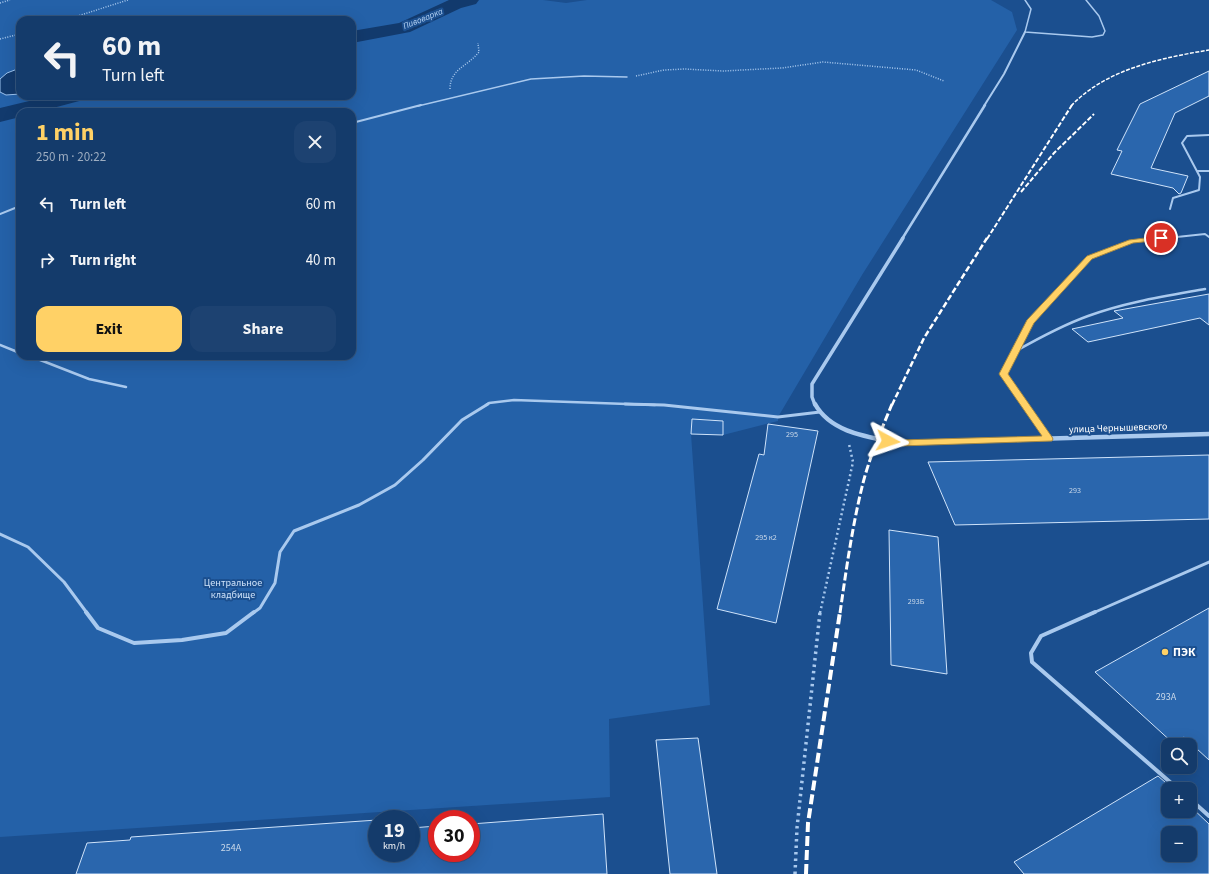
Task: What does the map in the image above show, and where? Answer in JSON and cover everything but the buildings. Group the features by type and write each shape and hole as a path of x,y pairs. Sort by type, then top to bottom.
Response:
{"street":[{"path":"820,412 812,398 812,384 1004,74 1025,32"},
{"name":"улица Чернышевского","path":"820,412 836,426 860,435 899,443 1209,434"}],"lane":[{"path":"1025,0 1031,9 1025,32 1092,37 1103,35 1105,31 1099,16 1086,0"},
{"path":"356,122 531,79 584,76 627,77"},
{"path":"1170,208 1173,198 1199,190 1200,177 1182,144 1187,136 1209,135"},
{"path":"1197,171 1209,171"},
{"path":"0,214 16,208"},
{"path":"1048,439 1003,374 1030,322 1089,257 1132,241 1205,234 1209,237"},
{"path":"1015,351 1048,333 1098,312 1136,301 1204,289"},
{"path":"0,345 16,351"},
{"path":"40,360 89,379 126,387"},
{"path":"0,534 28,547 59,577 98,628 134,643 182,640 226,633 260,608 275,583 280,552 294,531 359,505 395,485 423,460 462,420 489,403 514,400 664,405 778,417 820,412"},
{"path":"1170,782 1032,662 1031,653 1041,636 1209,562"},
{"path":"1197,805 1209,816"}],"path":[{"path":"0,4 10,0"},
{"path":"78,16 128,0"},
{"path":"0,39 16,35"},
{"path":"449,98 450,82 454,73 472,61 479,52 478,43"},
{"path":"627,77 646,75 664,70 751,70 830,62 916,70 944,81"},
{"path":"795,874 797,828 820,610 853,462 848,444 836,426"}],"green space":[{"name":"Центральное кладбище","path":"0,0 543,0 566,3 587,0 991,0 1012,12 1017,30 862,275 778,417 778,421 723,435 691,434 710,705 609,719 610,797 412,810 368,810 368,813 0,837 0,92 6,95 16,94 16,100 356,100 356,16 16,16 16,70 7,73 0,79"}],"shaded area":[{"path":"16,70 16,94 6,95 0,92 0,79 7,73"}],"waterway":[{"name":"Пивоварка","path":"356,36 404,28 455,4 470,0"},
{"name":"Пивоварка","path":"28,108 60,100"},
{"name":"Пивоварка","path":"0,115 16,111"}],"railway":[{"path":"1072,105 1085,93 1117,74 1153,61 1209,50"},
{"path":"987,239 1072,105"},
{"path":"1021,192 1054,153 1094,114"},
{"path":"892,405 924,338 987,238"},
{"path":"840,613 858,502 872,455 892,404"},
{"path":"806,874 808,823 840,612"}],"place":[{"name":"ПЭК","path":"1165,652"}],"route":[{"path":"888,441 899,443 1048,439 1003,374 1030,322 1089,257 1132,241 1161,238"}]}
